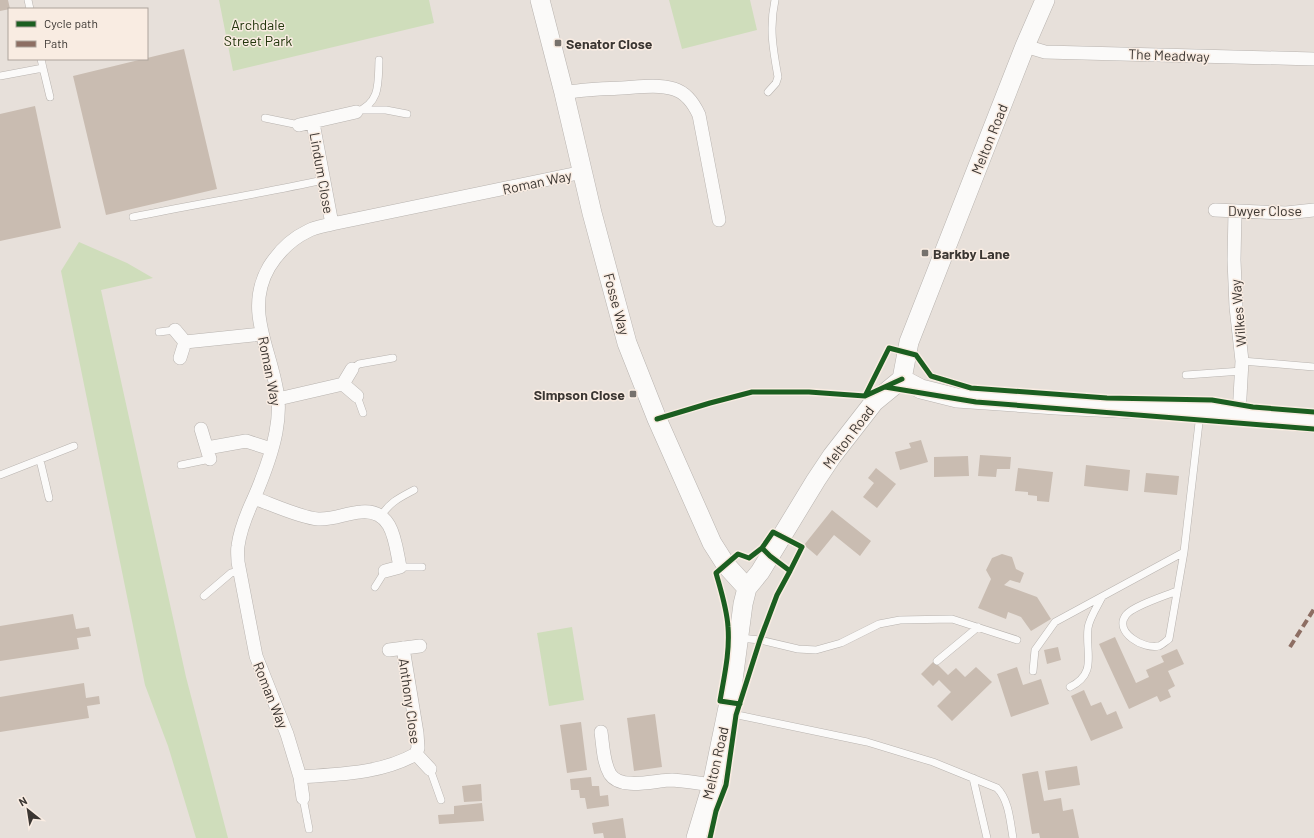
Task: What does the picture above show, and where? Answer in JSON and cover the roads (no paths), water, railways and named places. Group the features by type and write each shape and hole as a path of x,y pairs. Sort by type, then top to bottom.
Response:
{"street":[{"name":"Fosse Way","path":"540,0 564,93 592,213 627,343 657,419 712,543 726,565 747,588"},
{"name":"Melton Road","path":"696,838 712,785 727,713 747,588 760,572 832,456 874,402 902,379 909,342 1025,46 1045,0"},
{"name":"The Meadway","path":"1025,46 1045,52 1314,59"},
{"path":"564,93 578,90 660,86 676,89 686,96 695,104 699,115 719,220"},
{"name":"Lindum Close","path":"300,126 359,111"},
{"name":"Lindum Close","path":"313,123 332,224"},
{"name":"Roman Way","path":"303,798 300,777 287,734 256,656 240,571 238,546 248,510 267,465 276,432 278,399 262,334 258,309 259,290 265,275 276,255 287,244 309,230 583,172"},
{"name":"Dwyer Close","path":"1215,210 1286,213 1314,210"},
{"name":"Wilkes Way","path":"1235,212 1234,260 1242,366 1239,414"},
{"path":"175,330 185,342"},
{"path":"185,342 262,334"},
{"path":"180,358 185,342"},
{"path":"278,399 343,384 352,369"},
{"path":"902,379 921,389 957,398 1056,405 1239,414 1314,423"},
{"path":"343,384 357,396"},
{"path":"201,429 208,453 246,442 271,449"},
{"path":"254,498 307,517 318,519 332,518 361,512 374,513 381,516 387,520 392,530 400,567 385,571"},
{"name":"Anthony Close","path":"388,650 420,646"},
{"name":"Anthony Close","path":"300,777 379,769 402,762 416,754 418,748 417,733 403,648"},
{"path":"601,732 606,764 611,775 620,782 638,783 670,780 712,785"},
{"name":"Anthony Close","path":"416,754 430,769"}],"lane":[{"path":"768,92 776,83 778,77 771,36 772,12 775,0"},
{"path":"41,60 50,97"},
{"path":"359,111 372,101 376,94 379,60"},
{"path":"0,76 43,68"},
{"path":"359,111 386,110 407,114"},
{"path":"265,118 300,126"},
{"path":"133,217 210,201 270,192 323,180"},
{"path":"159,332 175,330"},
{"path":"352,369 358,364 393,358"},
{"path":"1186,375 1242,366 1314,367"},
{"path":"357,396 363,413"},
{"path":"1177,591 1136,608 1127,614 1124,620 1124,630 1130,638 1145,645 1158,646 1170,639 1184,552 1200,412"},
{"path":"0,474 74,446"},
{"path":"181,465 208,453"},
{"path":"40,460 49,498"},
{"path":"381,516 396,500 414,490"},
{"path":"1033,671 1035,650 1055,622 1184,552"},
{"path":"400,567 422,568"},
{"path":"204,596 232,573 240,571"},
{"path":"375,587 385,571"},
{"path":"1070,687 1078,683 1086,675 1089,651 1088,626 1102,597"},
{"path":"739,638 760,640 798,649 816,650 841,643 879,624 900,620 952,619 1017,640"},
{"path":"937,661 978,627"},
{"path":"727,713 867,742 933,762 997,788 1003,794 1009,813 1013,838"},
{"path":"430,769 441,800"},
{"path":"973,778 987,838"},
{"path":"303,798 309,829"}],"place":[{"name":"Senator Close","path":"558,43"},
{"name":"Barkby Lane","path":"925,253"},
{"name":"Simpson Close","path":"633,394"}],"park label":[{"name":"Archdale Street Park","path":"258,32"}]}
